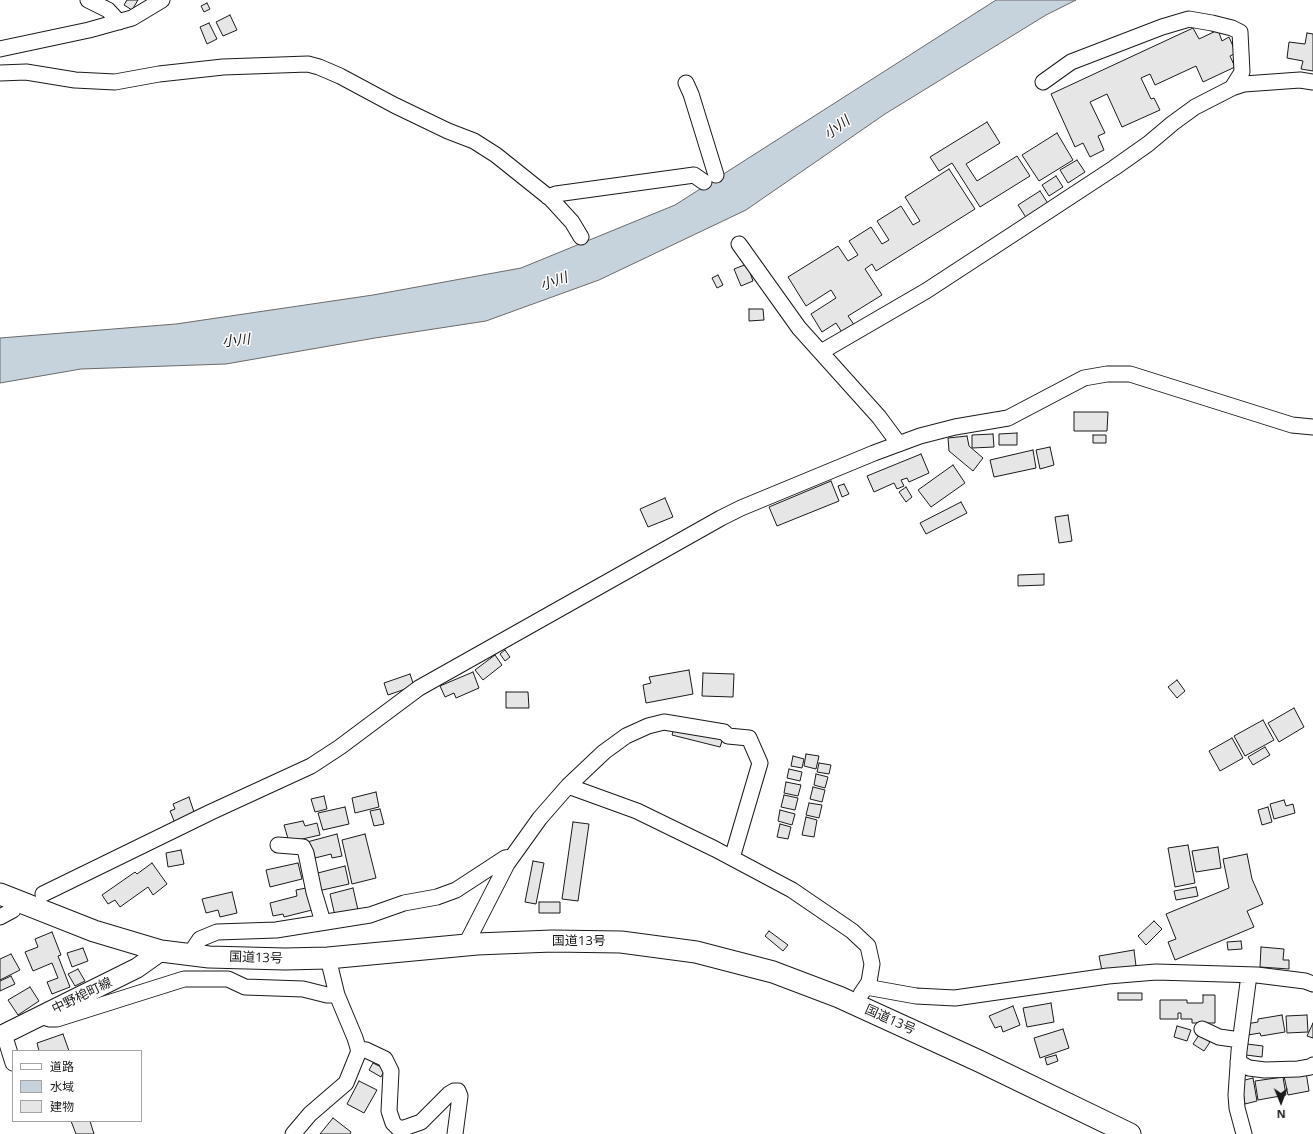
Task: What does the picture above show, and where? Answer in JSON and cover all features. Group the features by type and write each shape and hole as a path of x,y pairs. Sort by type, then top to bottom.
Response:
{"highway":[{"name":"国道13号","path":"0,894 94,931 161,951 210,957 285,959 328,958 465,946 552,941 621,942 696,952 773,972 854,1004 979,1061 1130,1134"}],"main road":[{"name":"中野梍町線","path":"4,1034 137,968 161,951"}],"street":[{"path":"88,0 108,10 118,22"},
{"path":"0,49 132,18 162,0"},
{"path":"1043,82 1071,62 1162,27 1189,19 1212,22 1240,32 1242,72 1232,88"},
{"path":"0,73 26,72 75,80 115,82 159,74 223,67 308,64 332,71 394,105 448,131 474,141 502,159 548,197 572,222 581,237"},
{"path":"821,352 926,291 1114,168 1148,144 1172,122 1195,107 1232,88 1244,84 1300,80 1313,82"},
{"path":"548,197 556,194 694,175 710,179 691,94 686,83"},
{"path":"739,244 799,328 879,417 899,444"},
{"path":"43,894 211,812 311,766 340,747 419,688 721,518 741,508 920,436 1008,418 1084,378 1107,374 1130,374 1292,425 1313,427"},
{"path":"465,946 507,864 540,818 568,786 604,752 626,736 648,726 664,722 724,732 728,736 749,738 760,763 732,858"},
{"path":"568,786 637,811 732,858 792,890 852,931 868,946 872,964 869,982 854,1004"},
{"path":"278,845 303,847 308,860 314,892 323,922"},
{"path":"190,954 200,939 217,932 276,930 370,915 404,903 437,897 456,890 505,858 512,857"},
{"path":"293,1134 310,1114 346,1083 359,1051 337,995 328,958"},
{"path":"866,987 916,996 955,998 1108,976 1156,972 1249,975 1304,981 1313,984"},
{"path":"1244,1134 1236,1101 1240,1040 1249,975"},
{"path":"40,1016 50,1019 57,1019 184,979 228,979 245,987 303,990 327,995 337,995"},
{"path":"1202,1029 1218,1038 1240,1040"},
{"path":"4,1034 15,1050"},
{"path":"4,1034 12,1060"},
{"path":"358,1049 366,1050 385,1059 391,1071 389,1111 393,1123 398,1128 404,1128 421,1122 449,1094 454,1091 458,1091 460,1096 456,1134"},
{"path":"1238,1062 1249,1068 1265,1070 1298,1069 1313,1065"}],"water":[{"name":"小川","path":"996,0 1076,0 1046,15 885,114 746,210 599,280 486,321 375,338 226,364 81,369 0,383 0,338 176,324 373,295 521,268 675,205"}],"building":[{"path":"127,0 138,0 132,10 124,5"},
{"path":"207,3 210,9 204,12 201,6"},
{"path":"230,15 237,30 223,36 216,22"},
{"path":"209,23 217,39 207,44 200,27"},
{"path":"1193,28 1199,39 1218,30 1222,41 1229,37 1236,53 1230,56 1235,67 1203,82 1196,66 1155,85 1150,74 1141,78 1151,99 1154,98 1160,110 1122,127 1107,94 1090,102 1105,133 1098,136 1104,150 1090,157 1083,143 1075,147 1051,94"},
{"path":"1307,33 1313,34 1313,71 1301,69 1303,61 1287,58 1289,42 1305,44"},
{"path":"987,122 1000,143 966,164 977,181 1017,156 1030,176 980,207 952,163 939,171 930,157"},
{"path":"1057,133 1073,160 1039,181 1022,155"},
{"path":"1077,160 1085,172 1068,183 1060,170"},
{"path":"949,169 975,209 876,271 872,264 865,269 882,295 848,316 855,326 843,334 836,323 822,332 811,314 836,298 831,290 806,306 788,277 838,246 848,261 858,255 849,241 871,227 882,244 889,240 877,221 901,206 913,225 920,221 905,197"},
{"path":"1056,176 1063,187 1049,196 1042,185"},
{"path":"1040,191 1049,205 1027,219 1018,205"},
{"path":"747,264 753,281 741,286 734,269"},
{"path":"718,275 723,285 717,288 712,278"},
{"path":"749,309 763,309 764,320 749,321"},
{"path":"1074,412 1108,412 1107,431 1074,431"},
{"path":"1017,433 1017,445 999,445 999,434"},
{"path":"993,434 994,447 972,448 972,435"},
{"path":"1093,435 1106,435 1106,443 1093,443"},
{"path":"967,436 969,446 983,458 973,471 949,451 948,438"},
{"path":"1050,447 1054,465 1040,469 1036,450"},
{"path":"1033,450 1036,468 994,477 990,460"},
{"path":"921,454 929,473 909,482 907,478 901,480 904,486 897,489 894,483 874,492 867,476"},
{"path":"953,465 965,483 931,507 918,490"},
{"path":"831,481 839,501 777,526 769,507"},
{"path":"844,484 849,494 842,497 838,486"},
{"path":"906,487 912,497 906,502 899,492"},
{"path":"665,498 673,517 648,527 640,509"},
{"path":"961,502 967,513 926,534 920,523"},
{"path":"1068,515 1072,541 1059,543 1055,517"},
{"path":"1044,574 1044,585 1018,586 1018,575"},
{"path":"505,650 510,657 505,661 500,654"},
{"path":"495,655 502,665 483,680 475,670"},
{"path":"689,670 693,694 646,703 643,685 651,683 649,677"},
{"path":"473,672 479,688 456,698 454,693 445,697 440,686"},
{"path":"703,673 734,674 733,697 702,696"},
{"path":"410,674 414,686 388,695 384,683"},
{"path":"1177,680 1185,691 1177,698 1168,687"},
{"path":"506,692 528,692 529,708 506,708"},
{"path":"1294,708 1304,727 1279,742 1268,723"},
{"path":"1263,720 1274,740 1245,756 1234,736"},
{"path":"675,725 723,738 720,747 672,735"},
{"path":"1232,738 1243,758 1220,771 1209,751"},
{"path":"1265,747 1270,755 1253,765 1248,757"},
{"path":"806,754 819,756 816,769 804,766"},
{"path":"793,756 804,759 802,768 791,766"},
{"path":"819,763 831,765 829,774 817,772"},
{"path":"789,769 802,772 800,781 787,778"},
{"path":"816,774 828,777 825,788 814,785"},
{"path":"786,782 801,785 798,796 784,793"},
{"path":"813,787 825,790 822,802 810,799"},
{"path":"376,792 379,807 355,813 352,798"},
{"path":"784,795 798,798 795,810 781,807"},
{"path":"324,796 327,809 315,812 311,799"},
{"path":"189,797 195,815 175,823 170,811 175,809 173,804"},
{"path":"1284,800 1286,806 1293,804 1295,813 1274,819 1270,804"},
{"path":"809,803 822,805 819,818 806,815"},
{"path":"345,807 349,824 323,830 318,813"},
{"path":"1268,807 1272,822 1262,825 1258,810"},
{"path":"380,809 384,824 374,826 370,811"},
{"path":"780,810 795,814 792,825 778,821"},
{"path":"806,817 817,820 814,837 802,835"},
{"path":"303,821 305,826 317,823 320,835 289,842 284,825"},
{"path":"573,822 589,824 578,901 562,899"},
{"path":"780,824 791,827 788,839 777,837"},
{"path":"337,834 342,856 332,858 331,854 315,858 313,850 309,851 307,842"},
{"path":"365,834 376,878 352,884 342,840"},
{"path":"1188,845 1195,883 1175,887 1168,848"},
{"path":"1218,847 1221,868 1196,872 1192,851"},
{"path":"181,850 184,864 168,867 166,853"},
{"path":"1247,854 1252,879 1263,904 1247,911 1254,927 1175,960 1168,942 1176,939 1166,914 1229,888 1223,859"},
{"path":"533,861 544,863 536,904 525,902"},
{"path":"152,863 167,884 153,895 148,887 120,907 115,900 108,904 102,895 135,872 137,874"},
{"path":"298,863 302,879 270,887 266,870"},
{"path":"345,866 349,884 318,891 314,874"},
{"path":"1196,887 1198,896 1176,900 1174,891"},
{"path":"306,888 312,910 284,917 283,914 273,916 270,903 297,896 296,890"},
{"path":"353,888 358,910 335,916 330,894"},
{"path":"232,892 237,913 220,917 218,910 206,913 202,899"},
{"path":"539,902 560,902 560,913 539,913"},
{"path":"1154,921 1162,929 1146,945 1138,936"},
{"path":"769,931 788,945 783,951 765,936"},
{"path":"52,932 61,955 58,956 70,987 52,994 47,982 58,978 52,963 33,971 25,952 38,947 35,939"},
{"path":"1241,941 1242,949 1228,950 1227,942"},
{"path":"1261,947 1284,949 1283,960 1289,960 1289,969 1260,967"},
{"path":"83,948 88,961 72,967 67,953"},
{"path":"1134,950 1136,966 1102,971 1099,956"},
{"path":"11,954 20,970 0,980 0,959"},
{"path":"78,969 85,981 75,986 68,974"},
{"path":"11,976 15,984 0,991 0,981"},
{"path":"30,987 39,1001 18,1015 8,1000"},
{"path":"1118,993 1142,993 1142,1000 1118,1000"},
{"path":"1203,995 1215,995 1215,1023 1192,1023 1192,1019 1181,1019 1181,1013 1178,1013 1178,1019 1160,1019 1160,1000 1187,1000 1187,1003 1203,1003"},
{"path":"1051,1003 1054,1022 1027,1027 1023,1008"},
{"path":"1013,1006 1020,1025 1003,1032 1001,1026 995,1028 989,1016"},
{"path":"1282,1015 1285,1032 1261,1036 1260,1033 1248,1035 1246,1024 1258,1022 1258,1019"},
{"path":"1307,1015 1308,1032 1287,1033 1286,1016"},
{"path":"1313,1023 1313,1038 1307,1036"},
{"path":"1177,1026 1191,1030 1187,1041 1174,1037"},
{"path":"1063,1029 1069,1048 1040,1058 1034,1038"},
{"path":"63,1034 69,1050 39,1050 37,1043"},
{"path":"1199,1035 1210,1042 1204,1051 1193,1044"},
{"path":"1247,1044 1263,1046 1262,1057 1246,1055"},
{"path":"1056,1055 1058,1061 1047,1065 1045,1058"},
{"path":"373,1063 385,1069 381,1077 369,1070"},
{"path":"1306,1072 1309,1091 1288,1095 1284,1076"},
{"path":"1283,1077 1286,1095 1258,1100 1255,1081"},
{"path":"1253,1078 1257,1101 1245,1104 1241,1081"},
{"path":"359,1081 377,1090 364,1113 347,1104"},
{"path":"333,1118 351,1132 350,1134 320,1134"},
{"path":"71,1122 90,1122 94,1134 76,1134"}]}
